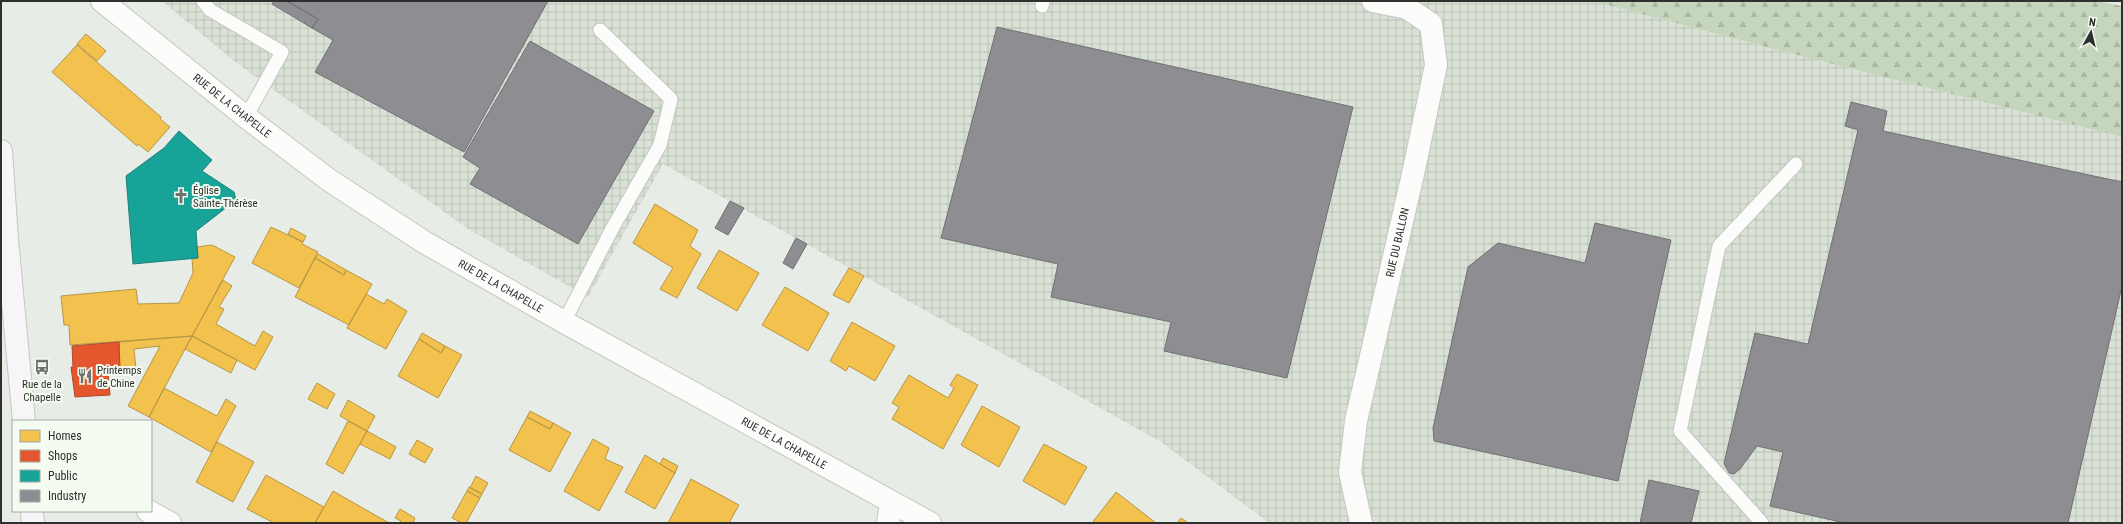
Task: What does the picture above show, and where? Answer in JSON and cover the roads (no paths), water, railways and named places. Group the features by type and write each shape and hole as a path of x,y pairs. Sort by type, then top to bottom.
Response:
{"street":[{"name":"RUE DE LA CHAPELLE","path":"102,1 246,117 329,180 418,238 890,513 930,523"},
{"name":"RUE DU BALLON","path":"1361,523 1350,472 1356,421 1414,174 1436,65 1431,24 1407,8 1373,1"},
{"path":"1,151 2,185 24,420"},
{"path":"32,512 33,523"},
{"path":"150,512 170,523"}],"lane":[{"path":"203,1 210,10 282,52 246,117"},
{"path":"564,322 612,228 660,145 671,99 600,30"},
{"path":"1762,523 1680,431 1719,246 1796,164"}],"place":[{"name":"Église Sainte-Thérèse","path":"181,196"},
{"name":"Rue de la Chapelle","path":"42,367"},
{"name":"Printemps de Chine","path":"85,376"}]}
